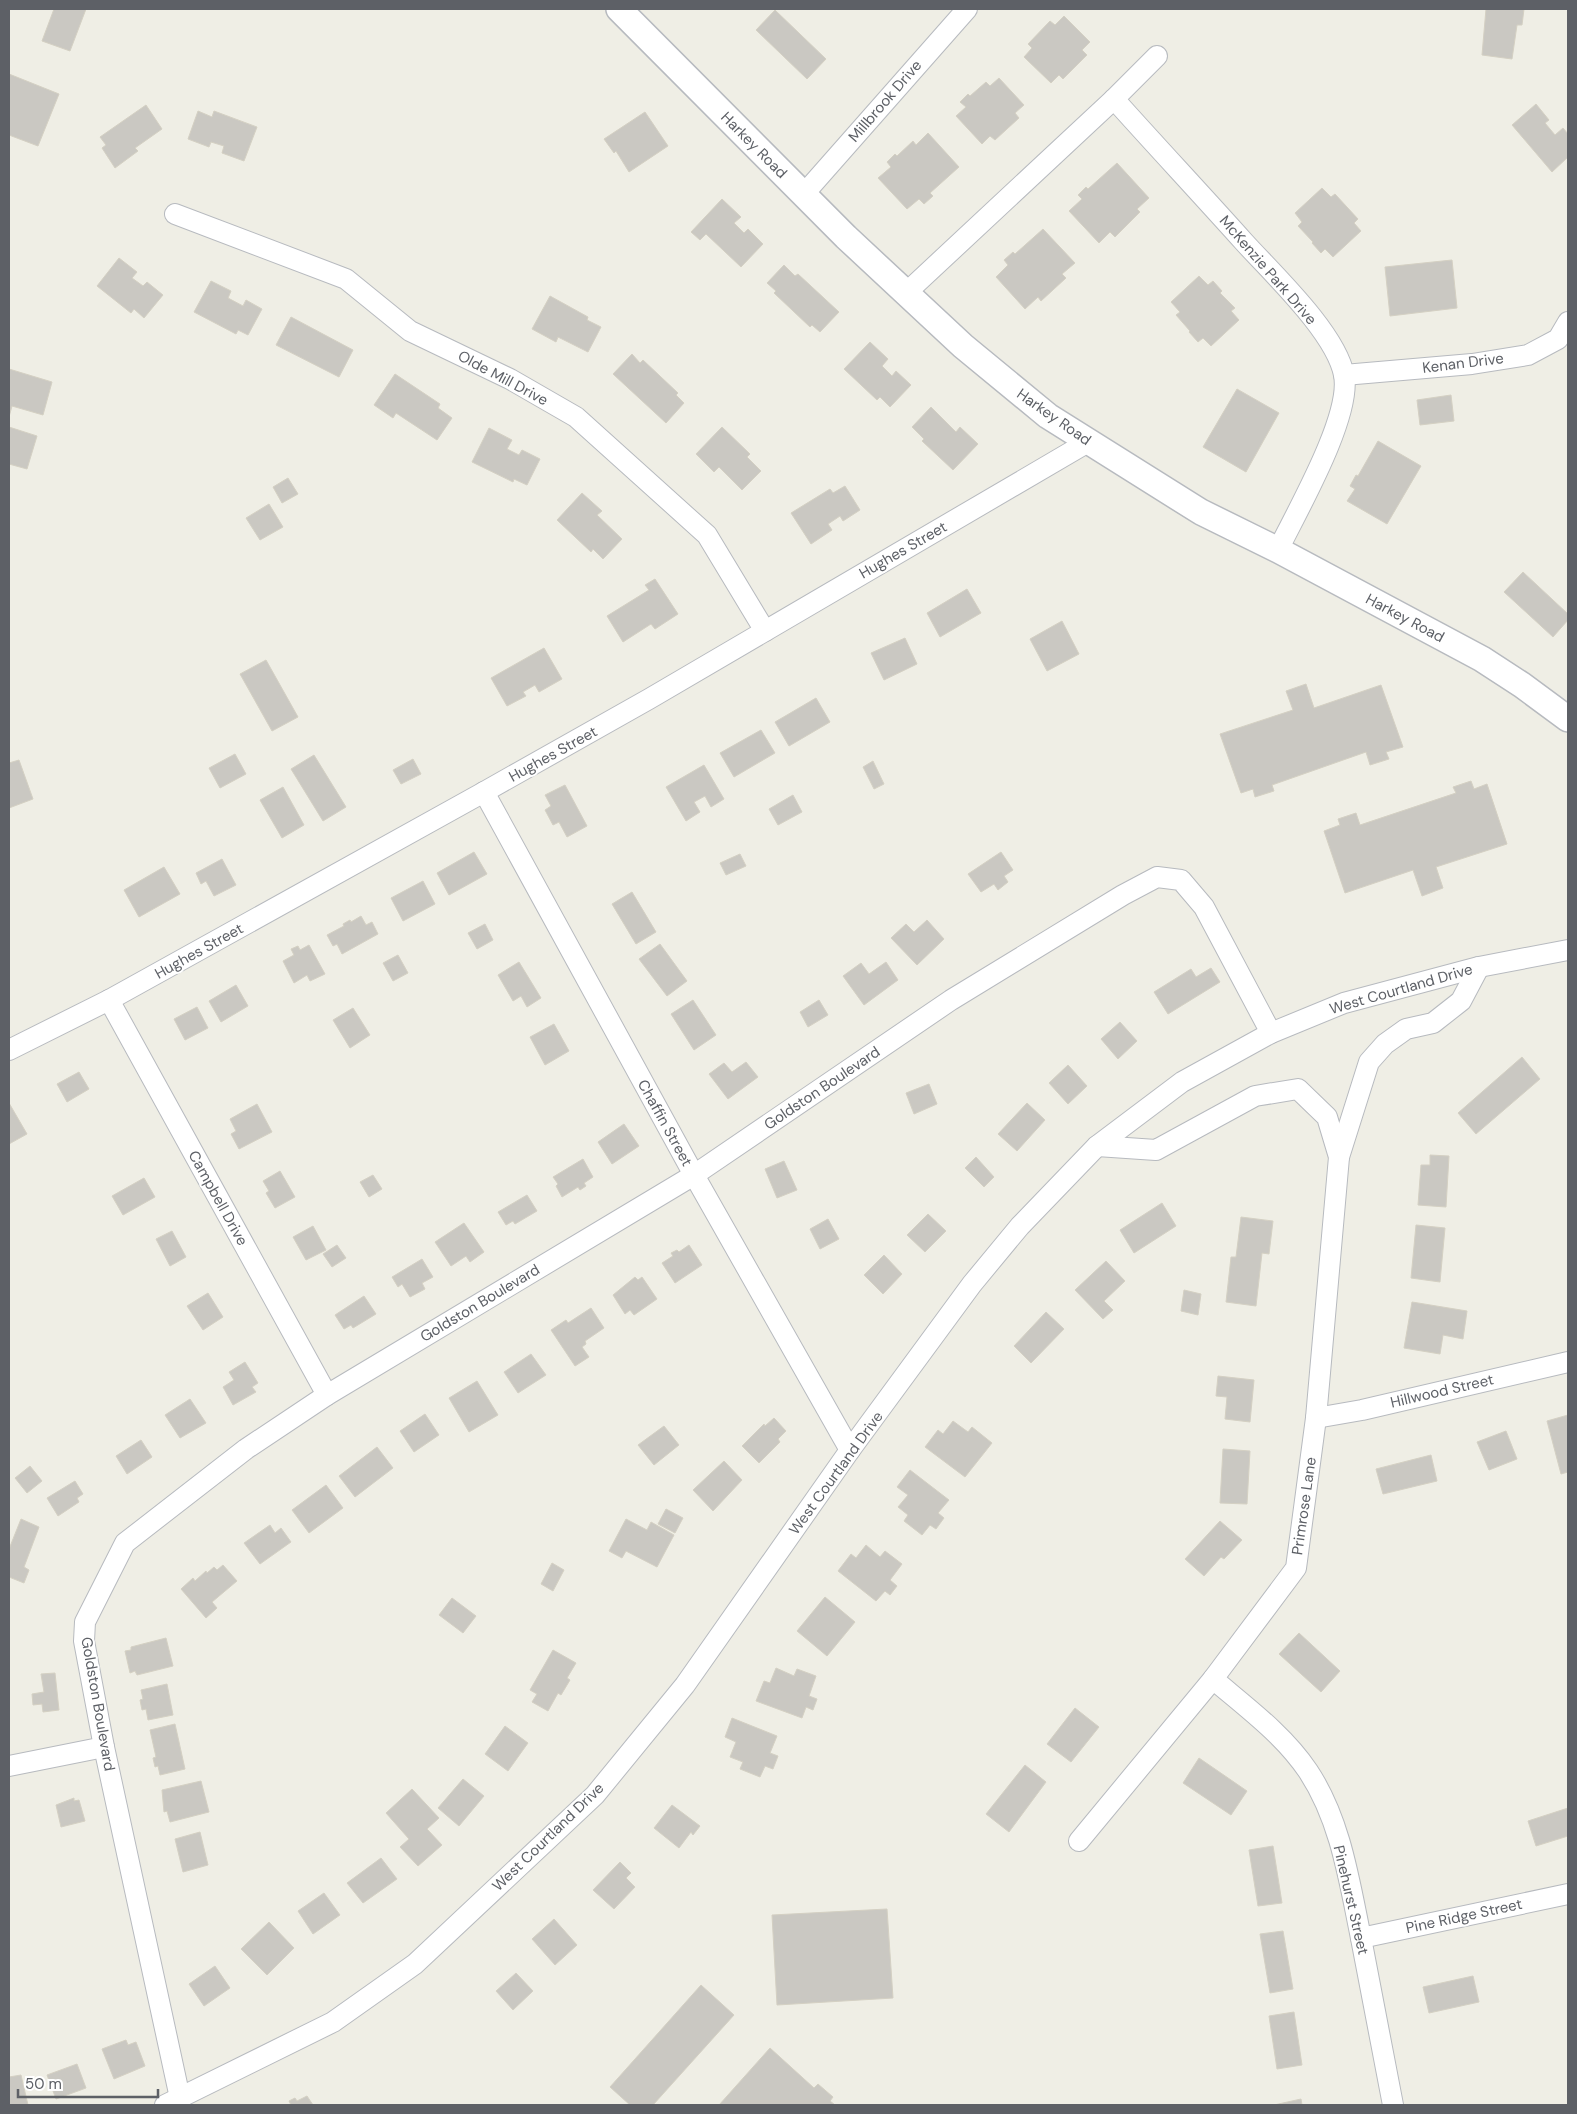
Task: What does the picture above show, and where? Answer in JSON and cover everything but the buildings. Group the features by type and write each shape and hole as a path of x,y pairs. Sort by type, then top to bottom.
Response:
{"street":[{"name":"Harkey Road","path":"619,9 803,195 906,293 1006,382 1048,416 1201,512 1278,550 1482,659 1522,684 1568,719"},
{"name":"Millbrook Drive","path":"803,195 967,9"},
{"path":"906,293 1114,99 1157,56"},
{"name":"McKenzie Park Drive","path":"1114,99 1308,312 1336,354 1344,375 1342,406 1334,435 1278,550"},
{"name":"Olde Mill Drive","path":"175,214 346,279 410,331 510,379 576,418 707,535 765,631"},
{"name":"Kenan Drive","path":"1344,375 1472,364 1528,355 1558,339 1568,322"},
{"name":"Hughes Street","path":"9,1050 109,1000 484,792 765,631 1088,442"},
{"name":"Chaffin Street","path":"484,792 694,1175 850,1450"},
{"name":"Goldston Boulevard","path":"172,2101 84,1641 85,1622 125,1543 246,1449 327,1395 694,1175 951,1000 1123,895 1157,877 1181,880 1204,907 1271,1032"},
{"name":"West Courtland Drive","path":"172,2101 333,2022 415,1964 595,1795 685,1685 850,1450 972,1284 1020,1226 1097,1146 1182,1082 1271,1032 1344,1002 1479,967 1568,950"},
{"name":"Primrose Lane","path":"1079,1841 1213,1679 1296,1568 1316,1418 1339,1157 1369,1062 1385,1044 1406,1029 1432,1023 1461,1001 1479,967"},
{"name":"Campbell Drive","path":"109,1000 327,1395"},
{"name":"Primrose Lane","path":"1097,1146 1156,1150 1255,1096 1298,1089 1327,1117 1339,1157"},
{"name":"Hillwood Street","path":"1316,1418 1362,1410 1568,1362"},
{"name":"Pinehurst Street","path":"1213,1679 1268,1727 1292,1752 1308,1770 1323,1796 1346,1864 1393,2105"},
{"path":"9,1766 104,1746"},
{"name":"Pine Ridge Street","path":"1361,1938 1568,1894"}]}
